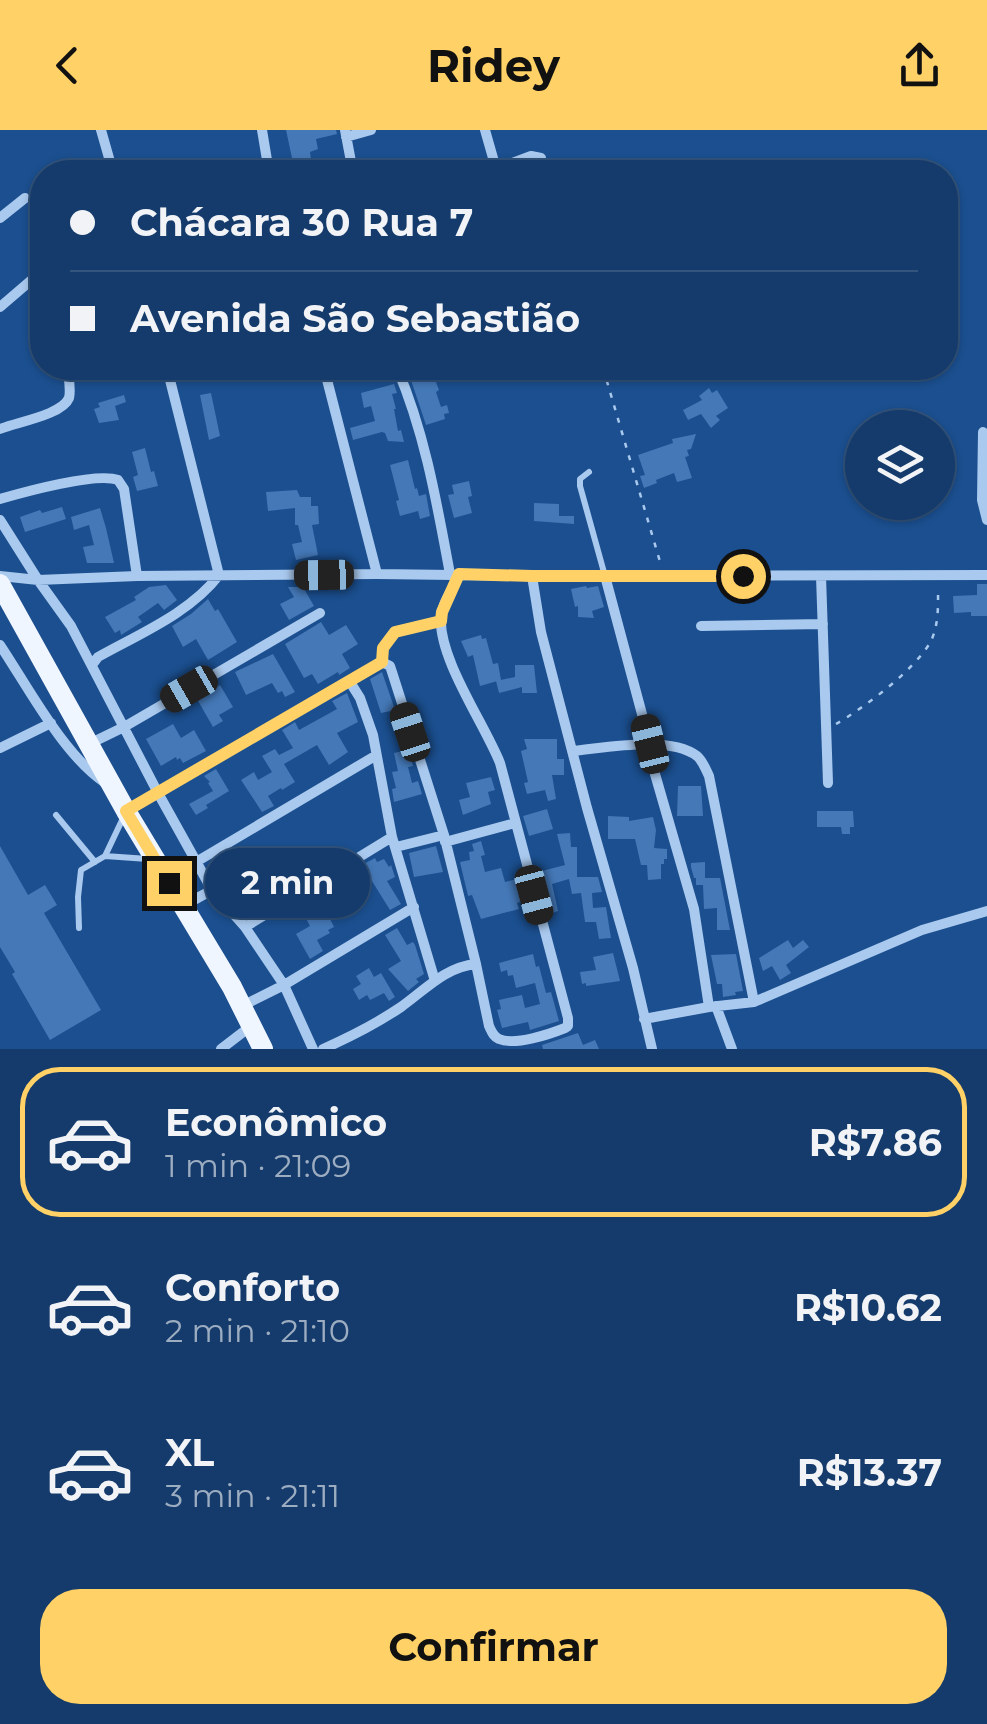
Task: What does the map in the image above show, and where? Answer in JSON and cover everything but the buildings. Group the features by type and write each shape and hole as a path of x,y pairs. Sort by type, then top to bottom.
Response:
{"main road":[{"path":"3,597 39,654 76,735 113,788 264,1049"}],"street":[{"path":"102,130 110,160"},
{"path":"262,130 268,160"},
{"path":"350,160 345,133 371,130"},
{"path":"485,130 493,160"},
{"path":"522,160 531,156 542,158"},
{"path":"0,218 25,198"},
{"path":"0,308 30,282"},
{"path":"0,430 66,404 69,380"},
{"path":"171,380 219,575"},
{"path":"327,380 377,574"},
{"path":"382,662 390,666 444,839 489,1026 502,1040 537,1044 568,1026 500,763 444,646 442,612 455,574 428,459 402,380"},
{"path":"983,432 982,500 987,520"},
{"path":"0,499 102,477 118,480 124,490 137,576"},
{"path":"0,520 72,626 212,890 284,984 313,1049"},
{"path":"0,576 38,580 377,574 987,576"},
{"path":"92,664 190,602 219,575"},
{"path":"532,576 541,632 634,968 652,1049"},
{"path":"606,576 655,774 694,909 713,1006 732,1049"},
{"path":"821,576 828,783"},
{"path":"0,645 51,723 76,735 124,726 320,613"},
{"path":"382,662 383,648 395,632 441,621"},
{"path":"701,626 823,624"},
{"path":"14,666 39,654"},
{"path":"126,811 382,662"},
{"path":"350,682 367,716 394,842 435,981"},
{"path":"0,748 51,723"},
{"path":"76,735 88,770 113,788"},
{"path":"572,750 650,744 686,750 700,758 708,776 754,1002"},
{"path":"196,862 375,756"},
{"path":"244,927 394,842 444,839 515,824"},
{"path":"183,906 212,890"},
{"path":"221,1049 247,1015 284,984 414,906"},
{"path":"644,1019 754,1002 922,930 987,911"},
{"path":"323,1049 354,1035 460,967 476,964"}],"lane":[{"path":"589,472 580,479 580,486 606,576"},
{"path":"79,928 81,870 105,856 126,811"},
{"path":"56,815 95,862"},
{"path":"105,856 155,860"}],"path":[{"path":"607,380 665,576"},
{"path":"826,730 856,712 917,662 932,640 938,621 938,576"}],"route":[{"path":"169,883 126,811 382,662 383,648 395,632 441,621 459,574 743,576"}]}
